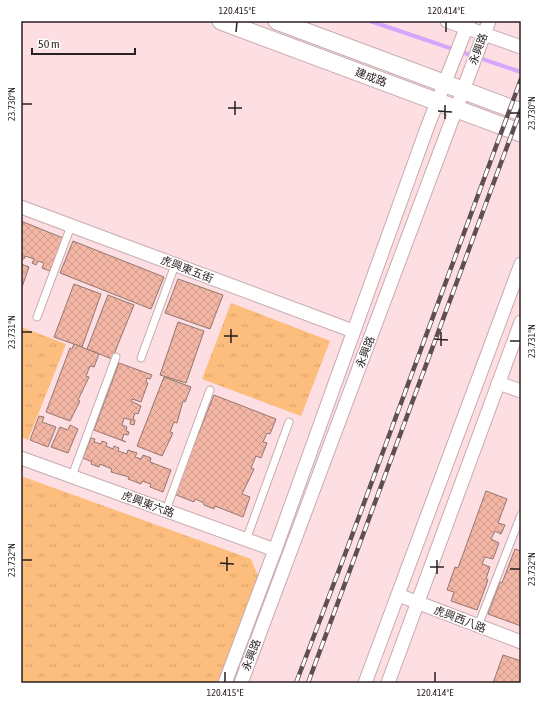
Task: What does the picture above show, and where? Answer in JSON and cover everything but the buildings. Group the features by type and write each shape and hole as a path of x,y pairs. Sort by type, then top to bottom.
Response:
{"street":[{"name":"建成路","path":"221,21 521,133"},
{"name":"建成路","path":"277,21 446,80 521,112"},
{"path":"447,21 466,28 485,32 521,47"},
{"name":"永興路","path":"225,683 275,550 437,101 466,28"},
{"name":"永興路","path":"241,683 485,32"},
{"name":"虎興東五街","path":"21,207 353,332"},
{"path":"365,683 521,264"},
{"path":"388,683 521,322"},
{"path":"498,383 521,391"},
{"name":"虎興東六路","path":"21,458 275,550"},
{"name":"虎興西八路","path":"398,595 521,642"}],"lane":[{"path":"37,317 72,226"},
{"path":"140,358 175,265"},
{"path":"72,476 116,357"},
{"path":"166,510 210,390"},
{"path":"246,540 289,422"},
{"path":"478,626 521,515"}],"green space":[{"path":"231,303 330,341 301,416 202,379"},
{"path":"21,327 66,344 28,440 21,437"},
{"path":"21,476 251,559 259,578 218,683 21,683"}],"waterway":[{"path":"370,21 521,72"}],"railway":[{"path":"296,683 521,79"},
{"path":"308,683 521,109"}]}
